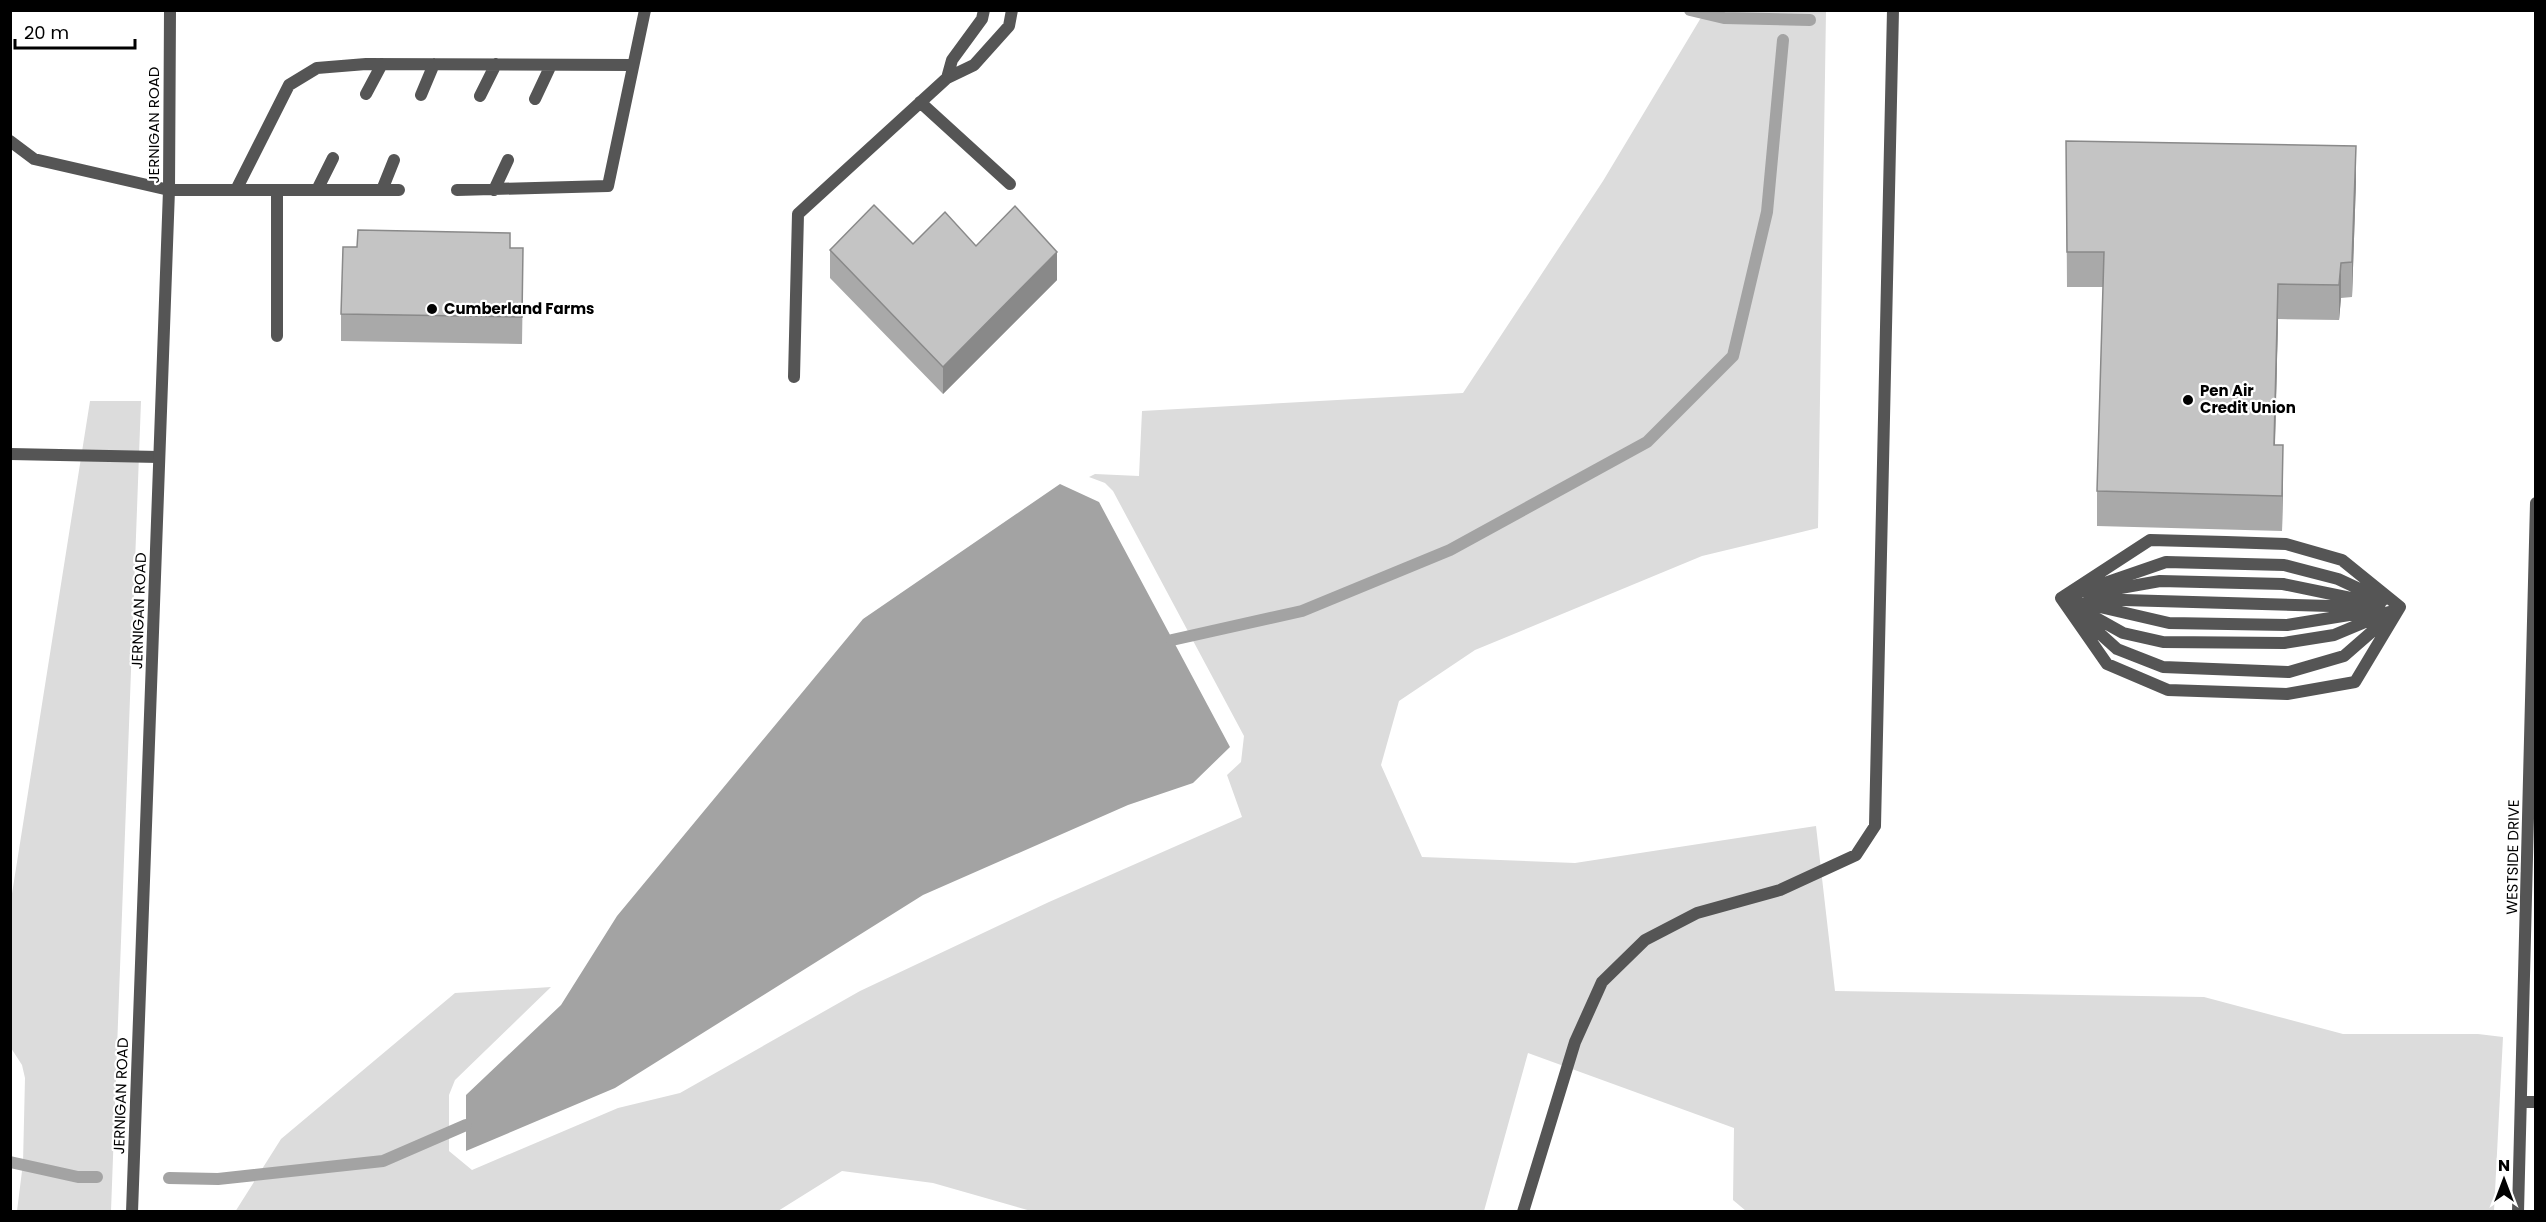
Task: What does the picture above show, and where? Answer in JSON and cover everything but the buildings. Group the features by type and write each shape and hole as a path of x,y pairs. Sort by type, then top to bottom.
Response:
{"street":[{"name":"JERNIGAN ROAD","path":"132,1212 169,190 170,10"},
{"path":"457,190 608,186 645,10"},
{"path":"947,78 952,60 982,19 984,10"},
{"path":"795,377 798,214 947,78 974,65 1009,26 1012,10"},
{"path":"1522,1212 1575,1042 1602,982 1645,940 1697,913 1780,890 1856,855 1875,826 1893,10"},
{"path":"236,190 289,85 317,68 382,63 633,66"},
{"path":"366,94 382,63"},
{"path":"421,95 434,64"},
{"path":"480,96 496,64"},
{"path":"535,99 551,65"},
{"path":"920,102 1010,184"},
{"path":"10,141 34,159 169,190 399,190"},
{"path":"317,190 333,158"},
{"path":"382,190 394,160"},
{"path":"494,190 508,160"},
{"path":"277,190 277,336"},
{"path":"10,454 159,457"},
{"name":"WESTSIDE DRIVE","path":"2518,1212 2535,503"},
{"path":"2061,598 2150,540 2226,542 2286,544 2342,560 2400,607"},
{"path":"2061,598 2166,562 2189,562 2284,565 2337,579 2400,607"},
{"path":"2061,598 2160,581 2283,584 2400,607"},
{"path":"2061,598 2400,607"},
{"path":"2061,598 2169,623 2288,625 2400,607"},
{"path":"2061,598 2123,633 2163,642 2284,643 2334,635 2400,607"},
{"path":"2061,598 2117,649 2163,666 2289,672 2344,656 2400,607"},
{"path":"2061,598 2107,664 2168,690 2276,694 2288,694 2355,682 2400,607"},
{"path":"2522,1101 2535,1102"}],"shaded area":[{"path":"1705,11 1826,11 1818,528 1702,556 1475,650 1399,701 1381,765 1422,857 1575,863 1816,826 1835,991 2204,997 2343,1034 2478,1034 2503,1037 2494,1211 1746,1211 1733,1200 1734,1128 1528,1053 1484,1211 1031,1211 933,1183 842,1171 778,1211 235,1212 281,1139 455,993 551,987 455,1080 449,1095 449,1151 472,1170 618,1108 680,1093 860,991 1049,902 1242,817 1227,775 1241,762 1244,736 1113,491 1105,483 1089,477 1095,474 1139,476 1142,411 1463,393 1603,181"},
{"path":"90,401 141,401 111,1211 17,1211 23,1163 25,1078 22,1065 11,1048 11,900"},
{"path":"1060,484 1099,502 1230,747 1193,783 1128,805 923,895 615,1088 466,1151 466,1095 561,1005 617,916 863,619"}],"waterway":[{"path":"1690,10 1724,18 1810,20"},
{"path":"1172,640 1302,611 1450,550 1647,442 1733,356 1767,212 1783,40"},
{"path":"169,1178 218,1179 383,1161 466,1125"},
{"path":"10,1162 78,1177 97,1177"}],"place":[{"name":"Cumberland Farms","path":"432,309"},
{"name":"Pen Air Credit Union","path":"2188,400"}]}
